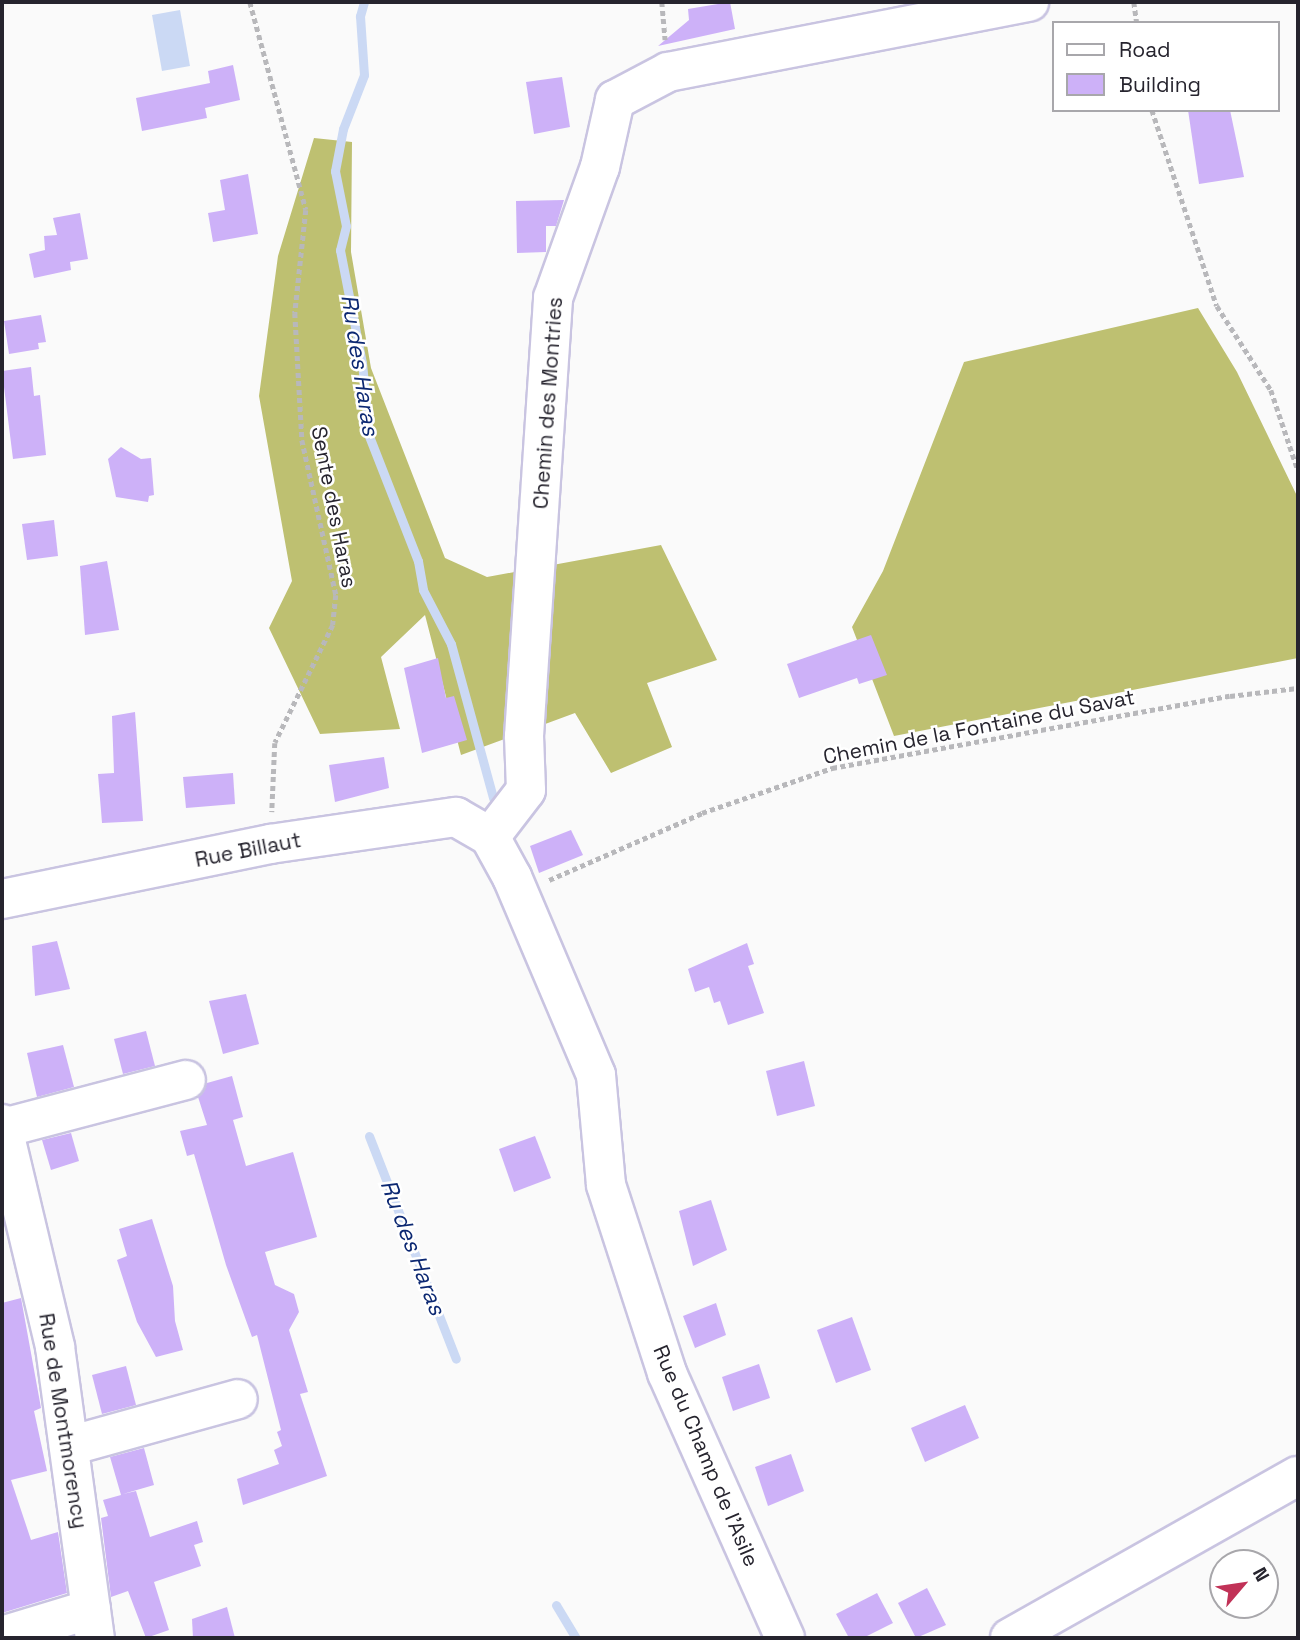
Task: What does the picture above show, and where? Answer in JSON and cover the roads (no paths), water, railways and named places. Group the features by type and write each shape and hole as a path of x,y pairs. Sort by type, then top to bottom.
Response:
{"street":[{"name":"Chemin des Montries","path":"491,837 526,790 524,736 552,298 600,167 615,100 668,72 1029,2"},
{"name":"Rue Billaut","path":"2,899 270,844 456,817 491,837"},
{"name":"Rue du Champ de l'Asile","path":"491,837 519,893 597,1075 606,1185 667,1373 785,1638"},
{"path":"2,1126 186,1080"},
{"name":"Rue de Montmorency","path":"2,1126 55,1347 93,1624"},
{"path":"69,1446 238,1399"},
{"path":"1010,1638 1298,1476"},
{"path":"2,1636 93,1624"}],"water":[{"path":"180,10 190,66 162,71 152,15"}],"waterway":[{"name":"Ru des Haras","path":"364,2 360,16 364,75 343,129 335,171 346,226 340,250 362,363 369,436 418,561 423,590 451,644 493,798"},
{"name":"Ru des Haras","path":"369,1136 456,1359"},
{"name":"Ru des Haras","path":"556,1605 576,1638"}]}
